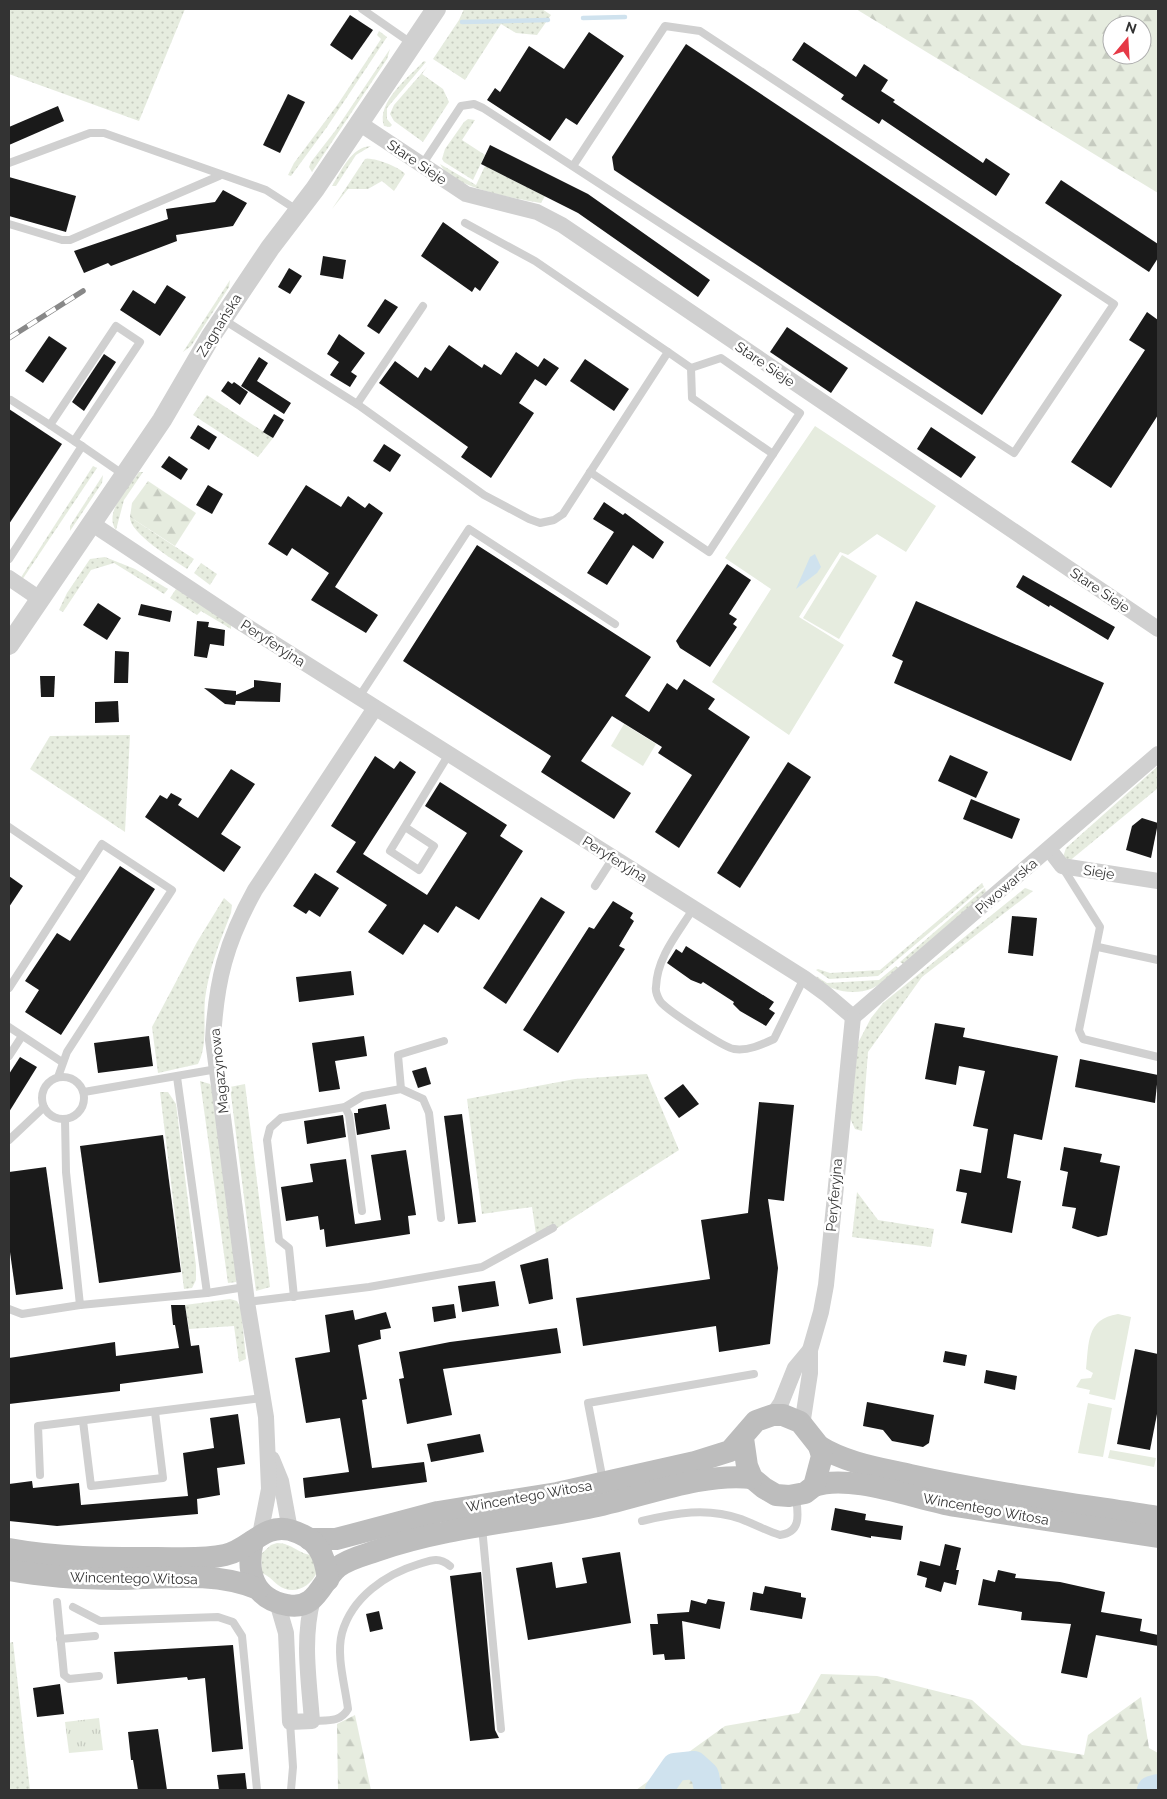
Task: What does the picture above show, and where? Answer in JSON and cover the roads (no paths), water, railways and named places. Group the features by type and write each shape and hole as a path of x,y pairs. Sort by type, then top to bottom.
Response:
{"main road":[{"path":"773,1415 794,1418 805,1426 819,1446 822,1456 805,1491 776,1494 752,1478 747,1466 743,1438 756,1421 773,1415"},
{"name":"Wincentego Witosa","path":"300,1535 336,1539 438,1512 557,1493 603,1483 695,1462 730,1451 743,1438"},
{"name":"Wincentego Witosa","path":"819,1446 838,1456 865,1464 952,1484 1158,1517"},
{"name":"Wincentego Witosa","path":"328,1580 340,1565 362,1556 429,1535 589,1508 720,1478 752,1478"},
{"name":"Wincentego Witosa","path":"805,1491 832,1482 859,1484 953,1505 1158,1537"},
{"path":"276,1530 300,1535 318,1546 324,1557 328,1580 313,1599 295,1605 277,1602 258,1589 250,1574 249,1566 257,1538 276,1530"},
{"name":"Wincentego Witosa","path":"9,1549 70,1557 208,1558 235,1553 257,1538"},
{"name":"Wincentego Witosa","path":"9,1570 78,1578 203,1578 240,1582 258,1589"}],"street":[{"name":"Zagnańska","path":"9,645 176,397 222,319 270,248 298,212 436,9"},
{"name":"Stare Sieje","path":"359,123 466,194 536,212 562,225 1158,629"},
{"name":"Peryferyjna","path":"91,523 243,624 804,978 853,1017 826,1285 821,1312 810,1350 810,1373 802,1419 805,1426"},
{"path":"9,578 40,599"},
{"name":"Magazynowa","path":"257,1538 269,1494 267,1446 213,1040 215,1002 222,963 241,916 255,890 375,708"},
{"name":"Piwowarska","path":"853,1017 1158,754"},
{"path":"1049,849 1062,866"},
{"name":"Sieje","path":"1062,866 1158,882"},
{"name":"Peryferyjna","path":"773,1415 781,1403 795,1368 810,1350"},
{"name":"Magazynowa","path":"267,1446 300,1535"},
{"path":"277,1602 286,1633 290,1722 312,1721 307,1640 308,1617 313,1599"}],"lane":[{"path":"362,9 412,45"},
{"path":"422,165 456,110 466,104 483,108 1014,453 1114,304 700,31 665,26 573,166"},
{"path":"9,163 83,135 96,133 109,135 219,176 266,190 298,212"},
{"path":"9,224 62,240 70,240 219,176"},
{"path":"465,223 535,261 691,368"},
{"path":"357,404 423,306"},
{"path":"222,319 357,404 484,494 529,519 540,523 554,520 563,514 668,352"},
{"path":"50,425 116,326 140,342 74,441"},
{"path":"590,472 709,552 800,413 721,358 691,368"},
{"path":"691,368 692,398 773,454"},
{"path":"11,400 124,475"},
{"path":"9,559 82,446"},
{"path":"359,697 469,529 615,624"},
{"path":"405,827 434,846 419,870 390,851 449,754"},
{"path":"9,827 81,876"},
{"path":"9,988 102,844 172,890 62,1062 58,1077"},
{"path":"595,886 613,858"},
{"path":"1062,866 1100,927 1098,947 1079,1030 1083,1039 1158,1057"},
{"path":"693,909 662,960 657,976 655,989 661,1002 673,1013 731,1049 748,1049 774,1039 804,978"},
{"path":"1098,947 1158,960"},
{"path":"9,1027 62,1062"},
{"path":"9,1056 22,1036"},
{"path":"401,1089 398,1056 444,1041"},
{"path":"84,1092 217,1069"},
{"path":"58,1077 71,1078 77,1081 84,1092 82,1107 72,1117 65,1119 51,1115 44,1107 43,1090 52,1080 58,1077"},
{"path":"177,1077 207,1293"},
{"path":"294,1296 289,1248 279,1240 267,1140 270,1128 281,1118 345,1107 363,1096 401,1089 423,1098 429,1113 441,1218"},
{"path":"9,1140 44,1107"},
{"path":"345,1107 349,1115 362,1211"},
{"path":"65,1119 65,1164 80,1305"},
{"path":"9,1309 12,1312 22,1314 80,1305 207,1293 294,1296 369,1287 482,1267 553,1228"},
{"path":"603,1483 588,1403 754,1374"},
{"path":"40,1476 38,1426 262,1398"},
{"path":"83,1421 90,1486 163,1478 155,1412"},
{"path":"642,1521 679,1513 715,1513 740,1519 775,1533 787,1534 793,1530 798,1519 805,1491"},
{"path":"482,1525 501,1729"},
{"path":"312,1721 337,1720 344,1716 348,1709 340,1646 346,1622 363,1598 385,1578 404,1569 436,1559 443,1560 450,1566"},
{"path":"57,1602 66,1678 99,1676"},
{"path":"73,1607 100,1621 218,1617 233,1622 242,1636 257,1790"},
{"path":"60,1639 95,1636"},
{"path":"290,1722 293,1767 291,1790"}],"water":[{"path":"815,554 821,567 817,573 796,589 810,557"}],"waterway":[{"path":"583,18 625,17"},
{"path":"462,22 548,20"},
{"path":"659,1790 675,1767 694,1765 705,1775 708,1790"},
{"path":"1151,1790 1158,1788"}],"railway":[{"path":"9,338 83,291"}]}
